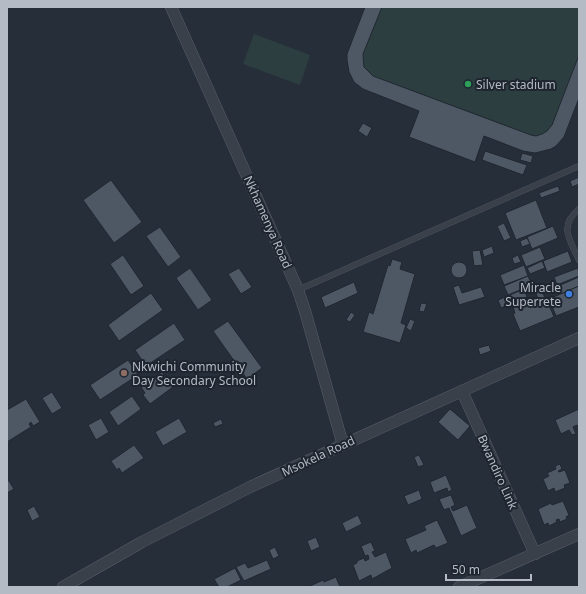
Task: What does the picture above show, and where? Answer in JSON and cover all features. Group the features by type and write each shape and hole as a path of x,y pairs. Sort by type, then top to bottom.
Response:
{"street":[{"name":"Nkhamenya Road","path":"171,7 298,290 342,444"},
{"name":"Msokela Road","path":"63,587 142,542 250,487 342,444 579,338"},
{"name":"Bwandiro Link","path":"462,391 535,554"},
{"path":"460,587 579,534"}],"lane":[{"path":"298,290 579,166"},
{"path":"579,209 572,215 567,225 567,234 579,260"}],"shaded area":[{"name":"Silver stadium","path":"365,7 579,7 579,98 567,131 561,141 551,149 535,153 523,151 484,136 475,162 419,111 363,89 354,81 349,71 348,61 352,39"},
{"path":"254,34 310,55 300,85 243,64"}],"building":[{"path":"365,7 382,7 363,54 364,67 373,76 531,135 536,136 542,134 552,125 579,55 579,98 564,137 551,149 535,153 523,151 484,136 475,162 409,137 419,111 363,89 354,82 349,72 347,54"},
{"path":"363,123 372,128 367,137 358,131"},
{"path":"485,151 527,165 523,175 482,160"},
{"path":"522,153 533,156 531,163 520,160"},
{"path":"579,177 579,184 572,187 570,181"},
{"path":"111,180 142,222 114,243 83,200"},
{"path":"558,186 560,191 541,198 539,193"},
{"path":"536,200 547,228 516,240 505,213"},
{"path":"504,223 511,238 504,241 497,226"},
{"path":"553,226 558,238 532,249 527,237"},
{"path":"160,227 181,257 168,267 146,236"},
{"path":"527,238 530,244 522,247 520,241"},
{"path":"492,246 494,253 484,257 482,250"},
{"path":"540,247 545,259 526,267 521,255"},
{"path":"480,250 483,265 474,266 472,251"},
{"path":"568,251 572,262 547,272 543,261"},
{"path":"123,255 144,286 131,295 110,264"},
{"path":"518,255 521,262 514,264 512,258"},
{"path":"392,259 402,262 400,269 415,274 401,323 406,325 400,343 363,332 369,312 373,314 388,265 390,266"},
{"path":"542,261 545,268 530,274 527,268"},
{"path":"456,262 462,262 467,267 465,276 462,278 456,278 451,273 451,267"},
{"path":"524,265 528,276 504,285 500,275"},
{"path":"190,268 212,300 198,310 176,278"},
{"path":"239,268 252,287 241,294 228,274"},
{"path":"578,268 579,276 557,285 554,277"},
{"path":"528,276 532,285 508,295 504,286"},
{"path":"579,277 579,286 561,294 558,286"},
{"path":"354,282 358,293 325,308 321,297"},
{"path":"539,284 545,298 539,301 533,286"},
{"path":"459,285 462,293 481,287 485,297 459,305 453,287"},
{"path":"579,286 579,307 556,316 549,299"},
{"path":"524,289 527,297 501,308 498,300"},
{"path":"151,293 163,310 119,341 108,325"},
{"path":"547,300 554,317 520,331 513,314 515,313 513,307 527,302 529,307"},
{"path":"421,303 427,304 424,312 419,311"},
{"path":"351,312 355,315 350,322 346,320"},
{"path":"410,319 415,321 411,331 406,328"},
{"path":"228,321 262,368 247,379 213,331"},
{"path":"174,323 185,340 146,366 135,350"},
{"path":"489,345 491,351 480,355 478,348"},
{"path":"128,360 138,375 100,400 90,385"},
{"path":"162,372 173,387 150,404 143,395 145,393 141,387"},
{"path":"52,392 62,408 52,414 42,398"},
{"path":"132,396 141,409 118,426 109,412"},
{"path":"26,399 40,422 33,426 31,422 29,424 31,427 7,442 7,410"},
{"path":"450,409 470,426 458,440 438,422"},
{"path":"579,409 579,429 577,425 573,427 576,434 572,435 569,430 561,434 555,420"},
{"path":"101,418 109,432 96,440 88,425"},
{"path":"179,418 187,432 163,446 155,432"},
{"path":"221,419 223,424 215,427 213,423"},
{"path":"134,445 144,458 122,473 119,468 117,470 111,461"},
{"path":"419,455 424,465 418,467 414,457"},
{"path":"560,464 562,469 558,471 565,470 570,483 564,485 565,488 555,492 554,488 548,491 543,479 549,476 547,473 556,469 555,466"},
{"path":"446,475 452,490 448,492 447,488 434,493 430,482"},
{"path":"7,478 14,489 7,493"},
{"path":"419,490 422,499 408,505 404,496"},
{"path":"451,495 455,505 451,507 453,511 467,505 477,528 461,536 449,508 444,510 439,499"},
{"path":"563,501 569,515 566,517 567,519 560,522 559,519 556,520 557,522 549,526 548,523 544,525 538,509 551,503 552,505"},
{"path":"34,506 40,517 32,521 27,510"},
{"path":"358,515 362,524 346,532 342,523"},
{"path":"437,520 448,543 436,548 434,545 417,553 416,550 411,553 405,539 426,530 424,526"},
{"path":"316,537 320,547 311,551 307,541"},
{"path":"371,542 375,551 372,552 375,557 386,552 392,568 372,579 371,575 359,581 353,565 357,563 357,561 364,558 365,561 369,559 368,555 365,556 361,546"},
{"path":"275,547 279,556 273,559 269,550"},
{"path":"267,560 271,569 244,581 236,567 245,563 248,568"},
{"path":"235,568 241,580 227,587 219,587 214,579"},
{"path":"336,577 340,587 308,587 323,580 324,582"}],"place":[{"name":"Silver stadium","path":"468,84"},
{"name":"Miracle Superrete","path":"569,294"},
{"name":"Nkwichi Community Day Secondary School","path":"124,373"}]}
